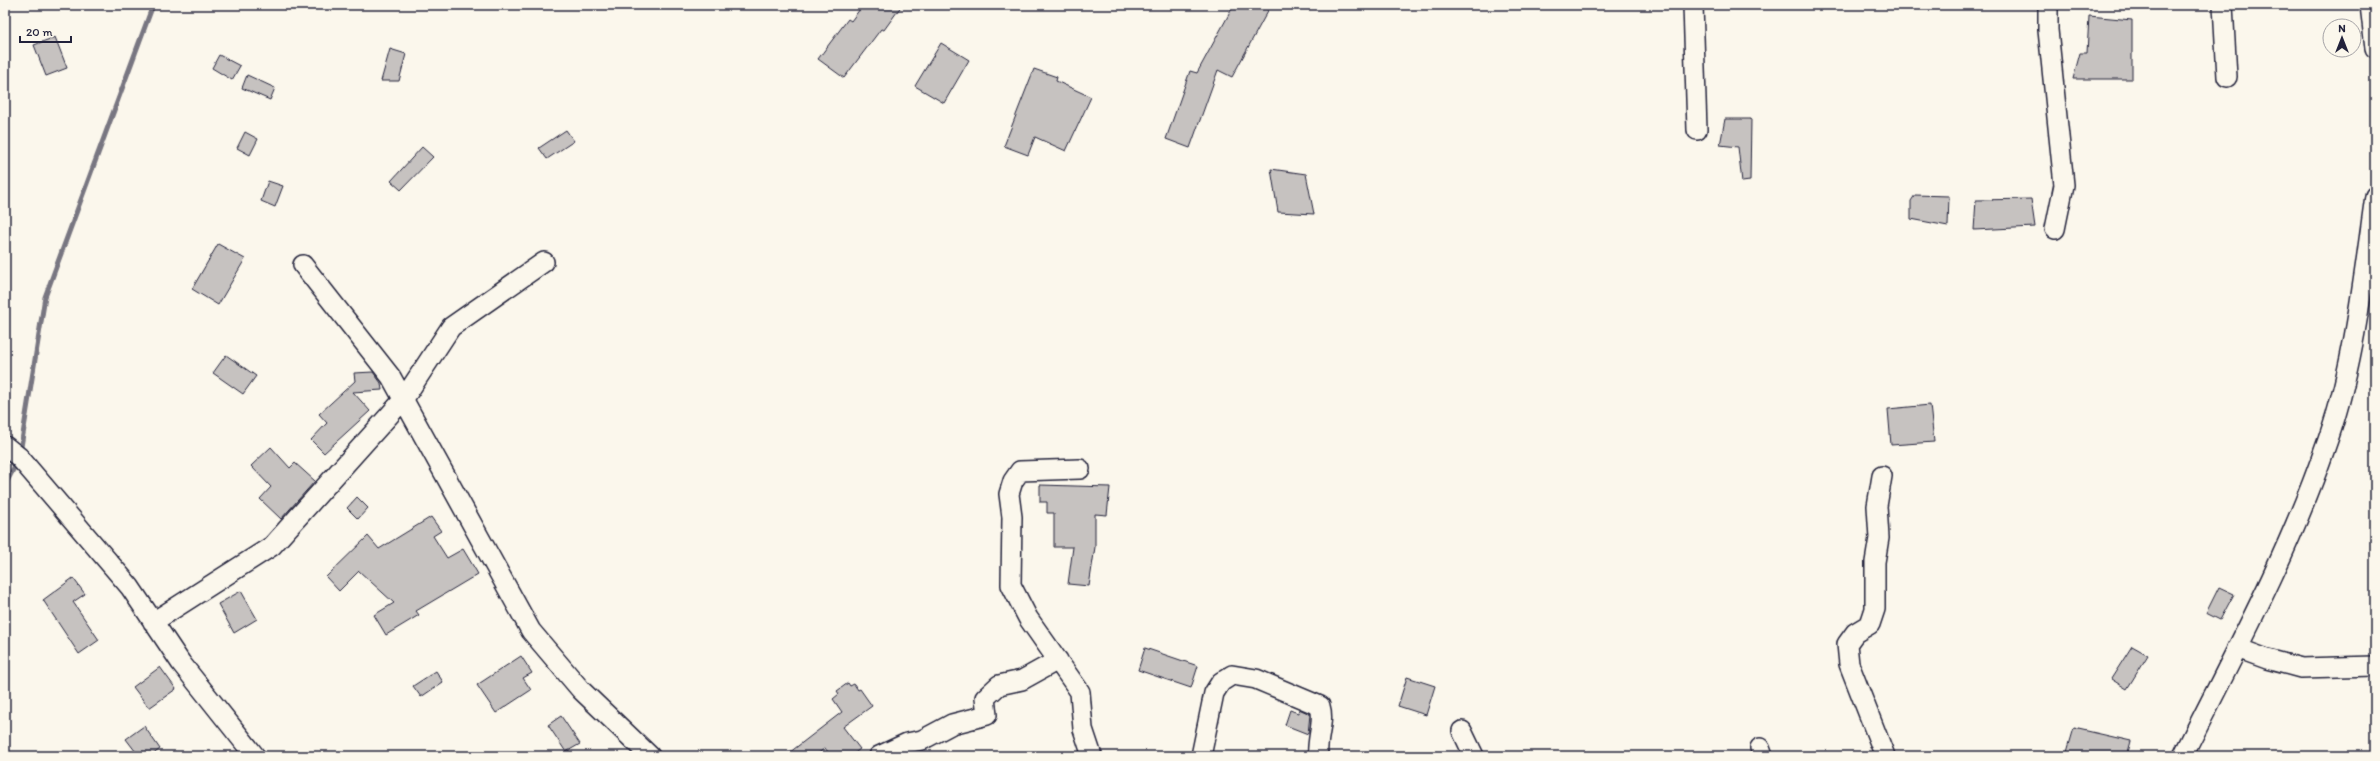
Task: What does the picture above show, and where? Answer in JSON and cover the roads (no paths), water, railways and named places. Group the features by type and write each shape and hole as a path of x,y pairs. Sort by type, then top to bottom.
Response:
{"street":[{"path":"1693,5 1697,130"},
{"path":"2048,5 2048,30 2064,184 2055,228"},
{"path":"2222,5 2227,76"},
{"path":"2370,5 2375,48"},
{"path":"2183,756 2238,648 2280,558 2325,450 2354,343 2375,196"},
{"path":"153,622 272,546 403,400 451,328 544,262"},
{"path":"304,265 391,377 531,631 581,690 650,756"},
{"path":"5,446 19,457 130,587 181,663 255,756"},
{"path":"1080,469 1020,471 1013,481 1009,494 1012,517 1011,585 1028,618 1080,692 1083,729 1092,756"},
{"path":"1882,476 1877,506 1878,538 1875,562 1875,609 1870,624 1856,633 1847,644 1849,664 1885,756"},
{"path":"2238,648 2267,659 2301,668 2375,666"},
{"path":"878,756 907,743 922,740 952,724 987,715 985,698 999,685 1022,680 1058,660"},
{"path":"1201,756 1214,693 1221,682 1232,675 1256,678 1320,706 1323,715 1317,747 1318,756"},
{"path":"1462,731 1474,756"}],"waterway":[{"path":"20,453 45,297 153,5"},
{"path":"5,485 17,462"}]}
